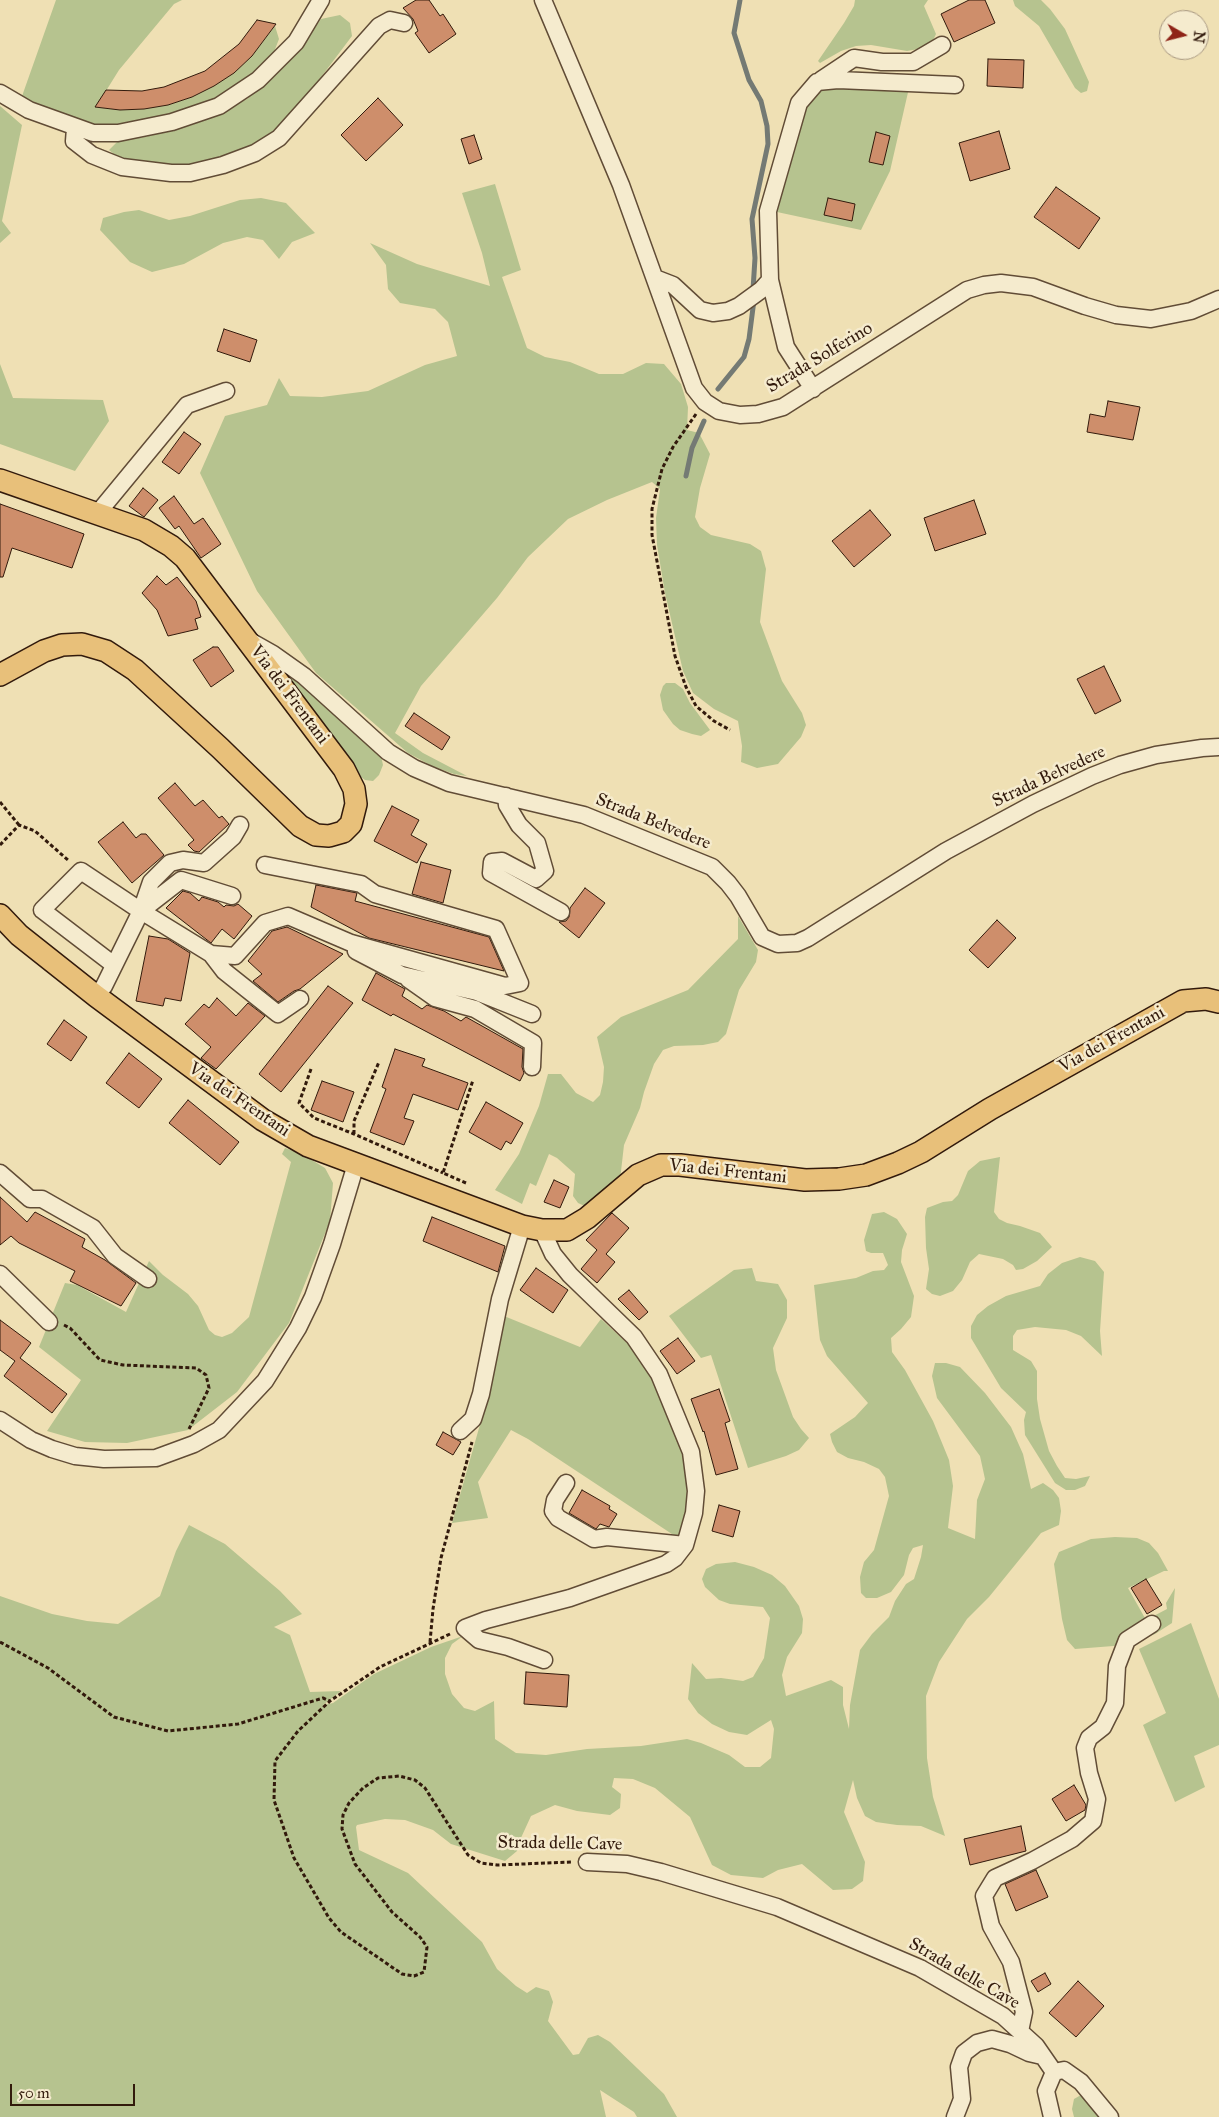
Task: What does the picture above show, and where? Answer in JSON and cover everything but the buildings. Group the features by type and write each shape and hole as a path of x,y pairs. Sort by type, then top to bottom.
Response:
{"main road":[{"name":"Via dei Frentani","path":"0,480 144,530 172,546 195,570 344,768 354,789 356,804 351,824 343,832 330,836 316,835 300,826 220,748 135,670 106,651 82,644 62,645 44,650 0,675"},
{"name":"Via dei Frentani","path":"0,915 19,936 96,996 263,1120 308,1146 532,1228 567,1230 587,1218 638,1175 661,1165 680,1165 805,1180 839,1179 866,1174 898,1163 921,1152 990,1109 1184,1001 1206,999 1219,1002"}],"street":[{"path":"0,93 29,110 93,133 118,134 172,122 219,106 258,80 296,42 321,0"},
{"path":"543,0 621,185 694,388 704,402"},
{"path":"75,128 74,140 92,155 122,167 171,174 190,173 223,165 255,153 279,138 378,26 390,20 404,23"},
{"path":"813,389 786,347 770,280 768,211 799,103 817,82 854,58 882,62 913,62 942,45"},
{"path":"817,82 838,80 955,85"},
{"path":"655,278 672,284 700,310 713,313 728,312 739,306 761,290 770,280"},
{"name":"Strada Solferino","path":"704,402 719,411 740,415 758,414 783,407 967,290 984,285 1001,283 1033,287 1084,306 1116,315 1151,319 1191,311 1219,299"},
{"path":"97,514 186,405 226,391"},
{"name":"Strada Belvedere","path":"247,639 273,654 304,676 388,752 434,778 601,821 712,867 738,896 762,937 771,942 787,945 808,938 946,851 1033,804 1092,776 1120,765 1156,755 1219,747"},
{"path":"506,796 507,804 520,825 537,843 544,871 536,879 502,862 492,862 491,872 561,912"},
{"path":"96,996 104,986 141,911 151,882 170,863 183,860 204,863 233,837 240,826"},
{"path":"211,954 235,956 265,924 288,916 351,943 505,986 520,983 496,929 375,894 361,884 265,865"},
{"path":"114,965 42,910 81,872 211,954 224,971 278,1014 300,999"},
{"path":"141,911 181,880 232,896"},
{"path":"351,943 357,953 402,975 434,998 475,1009 533,1043 532,1067"},
{"path":"402,975 477,992 532,1014"},
{"path":"0,1420 31,1440 52,1449 75,1456 104,1459 156,1458 187,1447 219,1430 265,1381 298,1328 313,1297 332,1244 356,1164"},
{"path":"0,1173 30,1200 42,1199 93,1228 115,1256 148,1279"},
{"path":"460,1432 473,1419 481,1394 500,1299 532,1228 570,1275 634,1337 659,1374 691,1452 696,1491 694,1513 685,1545 675,1558 666,1564 570,1598 486,1620 465,1628 479,1640 508,1647 544,1660"},
{"path":"0,1274 49,1322"},
{"path":"566,1482 555,1500 553,1511 558,1518 594,1539 607,1537 685,1545"},
{"path":"1020,2031 1024,2012 1011,1962 991,1926 984,1896 995,1878 1032,1861 1072,1839 1093,1821 1097,1799 1089,1773 1085,1748 1090,1738 1103,1727 1115,1703 1117,1666 1127,1640 1152,1624"},
{"name":"Strada delle Cave","path":"587,1862 627,1864 661,1872 777,1907 920,1968 1003,2016 1036,2046 1054,2072"},
{"path":"955,2117 962,2099 959,2066 964,2053 977,2043 992,2039 1042,2056"},
{"path":"1052,2117 1046,2092 1054,2072 1064,2070 1081,2082 1110,2117"}],"path":[{"path":"704,402 673,447 662,469 652,509 652,535 675,656 686,687 696,706 714,721 730,730"},
{"path":"0,802 19,825 35,831 81,872"},
{"path":"0,845 19,825"},
{"path":"354,1134 354,1120 379,1062"},
{"path":"311,1069 299,1103 314,1118 469,1184"},
{"path":"443,1173 473,1080"},
{"path":"49,1322 70,1328 100,1360 123,1365 196,1368 206,1375 209,1388 191,1422 186,1438 187,1447"},
{"path":"430,1642 438,1574 453,1510 469,1459 473,1419"},
{"name":"Strada delle Cave","path":"465,1628 430,1642 380,1667 330,1701 298,1731 275,1761 274,1800 294,1858 329,1918 341,1932 402,1974 414,1976 424,1972 427,1947 420,1937 392,1912 355,1864 342,1830 343,1814 349,1803 363,1788 378,1778 398,1776 415,1780 425,1788 468,1855 481,1863 497,1865 587,1862"},
{"path":"0,1642 48,1668 114,1717 168,1731 238,1724 323,1698 330,1701"}],"green space":[{"path":"56,0 182,0 174,4 119,70 96,107 120,110 144,109 168,105 192,97 234,73 252,56 275,26 279,39 272,57 250,77 215,102 177,116 97,127 21,99"},
{"path":"855,0 928,0 924,6 936,34 930,47 907,51 871,45 856,46 841,51 820,63 818,61 844,23 854,6"},
{"path":"1013,0 1041,0 1050,9 1065,29 1089,82 1087,91 1081,93 1075,88 1039,26 1015,6"},
{"path":"340,15 350,23 352,36 291,117 259,145 213,165 168,170 121,160 109,150 118,141 145,137 192,125 247,99 296,54 321,19"},
{"path":"817,87 909,88 890,171 861,230 777,212 804,106"},
{"path":"0,106 22,125 2,221 11,233 0,243"},
{"path":"495,184 521,270 502,277 527,348 545,357 570,362 599,374 623,374 646,363 664,364 681,384 688,407 687,430 699,433 710,454 700,488 695,517 700,527 711,535 750,544 761,551 766,569 760,622 782,681 802,713 806,725 801,737 778,764 757,768 741,762 742,746 738,721 714,709 693,693 683,671 665,593 657,545 656,518 660,489 652,482 607,500 568,519 528,557 497,598 421,686 395,733 423,753 467,776 454,774 432,766 408,753 316,673 257,591 200,473 225,416 267,405 279,378 290,396 322,397 368,391 425,365 457,356 448,322 435,309 400,303 388,289 386,265 370,243 417,264 490,286 482,253 462,193"},
{"path":"261,198 286,203 315,233 292,242 279,259 263,240 247,237 223,243 184,264 152,272 130,262 100,230 103,218 124,212 139,210 169,220 190,216 240,200"},
{"path":"0,364 13,398 103,400 109,421 75,471 0,444"},
{"path":"284,666 381,756 383,765 379,775 373,781 365,780 357,774 278,672"},
{"path":"666,683 675,683 683,689 690,703 710,730 701,736 680,730 673,724 663,710 660,695"},
{"path":"738,916 758,950 756,962 739,990 726,1034 718,1042 703,1045 674,1046 663,1050 654,1064 640,1108 624,1145 620,1180 589,1208 578,1203 573,1196 575,1174 557,1158 549,1154 536,1186 530,1183 522,1204 495,1190 519,1154 539,1106 548,1074 561,1074 576,1093 593,1102 600,1095 604,1067 597,1037 621,1017 688,990 738,939"},
{"path":"285,1148 300,1153 325,1168 333,1183 330,1221 289,1323 237,1392 188,1430 127,1443 85,1442 47,1431 81,1380 39,1347 65,1283 77,1285 126,1312 149,1261 163,1275 188,1294 198,1306 209,1330 215,1335 222,1337 232,1333 249,1317 291,1162 282,1154"},
{"path":"1000,1157 994,1212 999,1219 1007,1223 1040,1233 1052,1247 1037,1261 1023,1269 1016,1270 1013,1265 1003,1259 979,1254 970,1262 962,1280 953,1291 940,1296 932,1294 926,1289 929,1269 926,1248 925,1217 927,1208 952,1201 958,1195 968,1171 980,1161"},
{"path":"884,1212 897,1219 907,1234 902,1250 901,1262 914,1296 911,1317 891,1338 892,1352 905,1370 933,1421 949,1460 953,1486 948,1528 975,1539 977,1500 985,1479 980,1456 937,1398 932,1376 935,1363 946,1363 960,1367 985,1393 1011,1427 1023,1454 1031,1489 1043,1483 1053,1490 1059,1498 1061,1511 1059,1525 1041,1533 989,1597 967,1619 939,1662 926,1696 927,1758 933,1797 945,1836 921,1826 876,1822 865,1816 857,1798 853,1780 844,1812 865,1862 863,1881 852,1889 833,1890 802,1864 778,1870 763,1878 731,1875 712,1865 690,1817 655,1788 633,1779 614,1778 612,1787 621,1794 620,1808 610,1815 577,1811 555,1805 531,1816 517,1851 505,1861 451,1844 433,1830 405,1820 385,1819 357,1825 356,1827 359,1850 408,1873 482,1942 497,1969 516,1986 527,1993 536,1987 549,1991 553,2002 548,2021 573,2055 579,2054 588,2038 598,2035 610,2042 664,2094 677,2117 637,2117 634,2112 600,2090 606,2117 0,2117 0,1596 52,1614 87,1621 118,1624 160,1596 176,1551 189,1525 225,1544 280,1591 302,1614 274,1627 290,1635 310,1692 341,1691 323,1705 333,1703 374,1674 431,1647 463,1636 452,1644 445,1658 445,1674 452,1694 464,1708 475,1711 494,1701 495,1739 516,1753 546,1755 587,1749 641,1746 687,1739 729,1755 745,1767 760,1767 771,1758 774,1729 771,1720 747,1735 729,1732 712,1724 698,1713 688,1699 692,1663 706,1679 721,1678 743,1681 753,1677 764,1658 770,1618 763,1607 730,1604 719,1600 705,1587 702,1579 706,1569 716,1564 735,1562 754,1567 772,1575 785,1586 799,1606 803,1619 802,1633 787,1657 782,1675 786,1696 831,1680 843,1687 843,1705 849,1729 850,1705 860,1650 872,1634 889,1617 895,1601 906,1584 914,1579 923,1545 913,1548 909,1555 904,1575 891,1592 877,1598 866,1598 861,1593 860,1577 864,1562 874,1550 889,1496 885,1477 879,1469 837,1452 832,1442 830,1434 855,1417 868,1403 827,1356 820,1340 814,1285 856,1278 873,1271 884,1270 888,1265 883,1253 866,1251 864,1240 872,1214"},
{"path":"1080,1257 1095,1261 1104,1272 1100,1331 1102,1356 1081,1336 1066,1330 1035,1327 1017,1330 1013,1336 1013,1350 1031,1361 1037,1371 1037,1399 1040,1419 1049,1451 1057,1466 1065,1478 1076,1479 1090,1476 1085,1486 1075,1490 1066,1490 1055,1483 1025,1435 1024,1420 1026,1412 1001,1388 971,1338 971,1326 977,1315 988,1306 1006,1296 1040,1286 1048,1274 1062,1263"},
{"path":"752,1268 756,1281 778,1284 787,1300 787,1318 773,1348 776,1370 793,1417 809,1438 799,1450 748,1468 711,1355 701,1358 669,1316 734,1270"},
{"path":"504,1316 580,1347 601,1319 628,1344 652,1376 682,1448 686,1469 688,1521 681,1540 528,1439 511,1430 478,1482 488,1518 452,1523 485,1407"},
{"path":"1137,1538 1149,1543 1158,1553 1168,1571 1164,1571 1128,1588 1146,1620 1167,1609 1166,1603 1175,1588 1172,1623 1155,1634 1126,1645 1075,1649 1067,1640 1054,1564 1059,1552 1091,1539"},
{"path":"1191,1623 1219,1699 1219,1745 1194,1756 1205,1787 1175,1802 1143,1725 1166,1713 1139,1649"},
{"path":"1081,2095 1089,2096 1106,2117 1074,2117 1072,2109 1074,2099"}],"waterway":[{"path":"740,0 734,33 749,80 761,101 767,126 768,144 752,219 755,258 753,290"},
{"path":"718,389 744,357 749,339 754,300"},
{"path":"686,476 692,448 704,421"}]}
